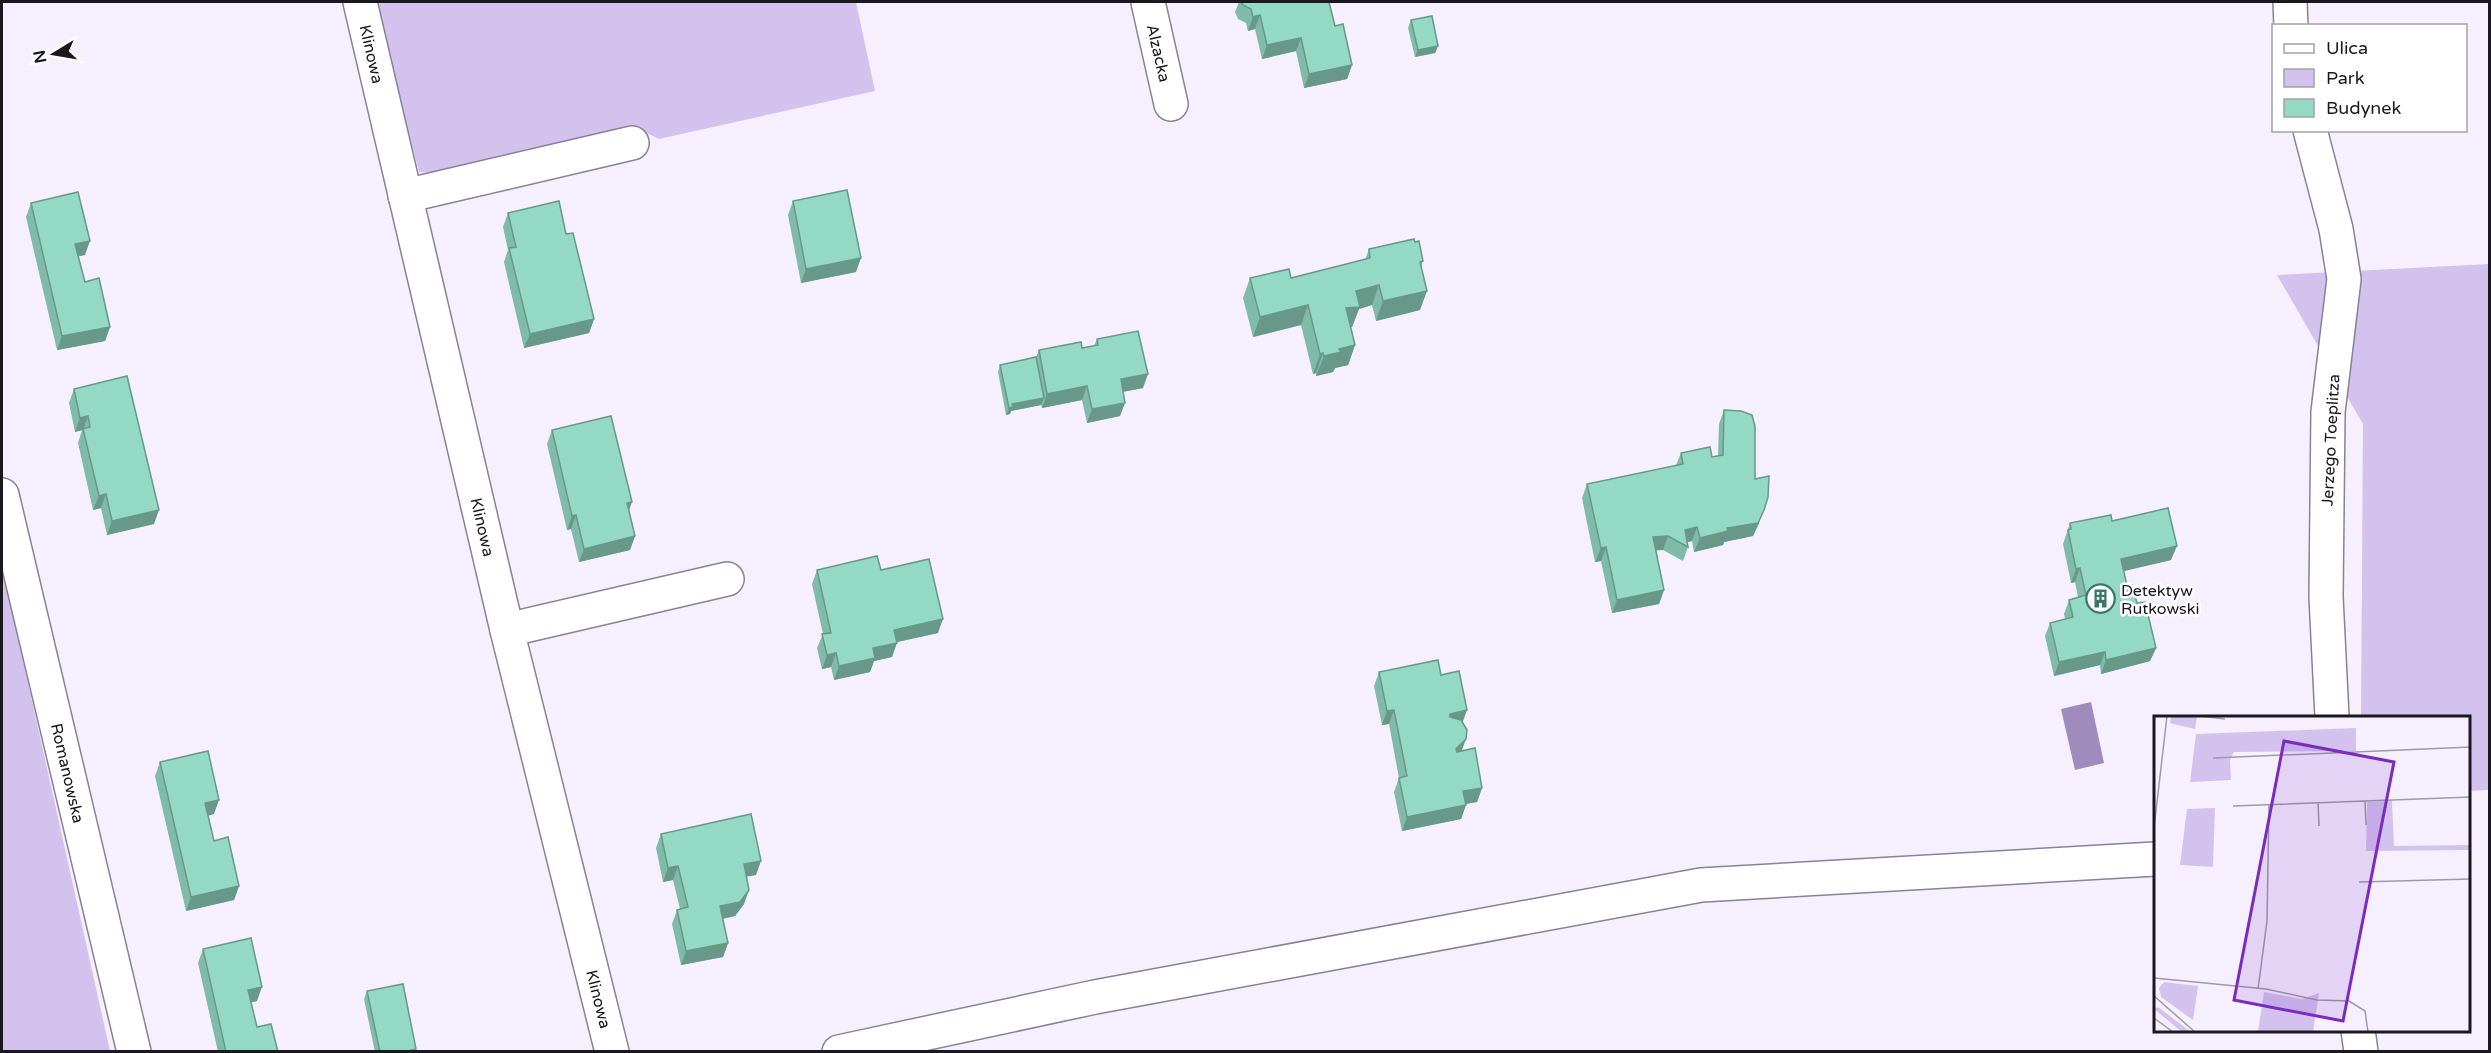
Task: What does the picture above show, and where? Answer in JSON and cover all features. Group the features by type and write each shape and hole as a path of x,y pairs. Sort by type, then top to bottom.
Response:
{"street":[{"name":"Klinowa","path":"360,2 507,630 612,1052"},
{"name":"Alzacka","path":"1148,2 1171,104"},
{"path":"2290,2 2290,24"},
{"name":"Jerzego Toeplitza","path":"2311,132 2336,229 2344,279 2328,412 2326,597 2332,716"},
{"path":"405,196 632,143"},
{"name":"Romanowska","path":"2,495 134,1052"},
{"path":"507,630 727,579"},
{"path":"838,1052 1095,997 1701,885 2154,859"},
{"path":"2358,1032 2361,1052"}],"green space":[{"path":"375,2 856,2 875,91 659,139 630,125 443,174 419,172"},
{"path":"2489,264 2489,790 2470,791 2470,716 2361,716 2363,424 2277,275"},
{"path":"2,566 110,1051 2,1051"}],"shaded area":[{"path":"2091,702 2104,763 2075,770 2061,709"}],"building":[{"path":"1241,2 1329,2 1335,26 1343,24 1352,65 1309,74 1301,38 1267,45 1260,15 1253,17 1251,9"},
{"path":"1432,16 1438,46 1418,50 1411,20"},
{"path":"847,190 861,258 806,269 793,201"},
{"path":"78,192 90,241 75,244 85,282 99,278 110,327 62,336 31,203"},
{"path":"559,201 566,234 573,233 594,319 530,334 509,248 516,247 508,213"},
{"path":"1414,239 1415,242 1419,241 1423,261 1420,262 1427,291 1383,301 1379,285 1356,291 1360,307 1346,308 1355,345 1339,349 1341,352 1324,356 1323,353 1320,354 1308,305 1260,317 1250,278 1289,269 1291,278 1370,258 1369,249"},
{"path":"1138,331 1148,374 1121,379 1125,403 1092,409 1087,386 1047,394 1039,350 1081,342 1082,348 1098,345 1097,339"},
{"path":"1036,357 1044,398 1012,404 1013,407 1009,408 1000,365"},
{"path":"127,376 159,510 112,521 106,494 99,496 83,429 90,427 88,416 80,418 74,389"},
{"path":"1724,410 1741,411 1752,415 1755,426 1755,479 1769,476 1768,497 1758,523 1727,528 1728,531 1700,538 1697,527 1685,530 1688,547 1668,536 1653,537 1664,590 1617,600 1606,547 1601,548 1587,484 1683,464 1681,453 1710,447 1712,457 1723,455"},
{"path":"611,416 632,502 627,503 635,536 584,549 576,515 572,516 552,430"},
{"name":"Detektyw Rutkowski","path":"2168,508 2177,546 2121,559 2127,586 2132,585 2137,603 2145,602 2156,648 2106,660 2105,652 2059,662 2050,623 2073,617 2069,600 2086,595 2080,568 2076,569 2068,530 2071,529 2070,523 2111,515 2112,521"},
{"path":"877,556 881,570 929,559 943,619 894,630 897,643 873,648 875,658 839,666 836,653 827,655 822,634 831,633 817,570"},
{"path":"1438,660 1441,675 1459,671 1467,710 1450,714 1450,717 1461,720 1467,730 1466,739 1456,749 1457,752 1475,748 1482,788 1463,791 1466,805 1407,817 1399,778 1407,776 1394,710 1387,711 1379,672"},
{"path":"208,751 219,800 205,803 214,841 228,837 239,886 191,897 160,762"},
{"path":"751,814 761,861 744,864 749,890 740,902 720,906 728,943 686,951 677,910 688,907 678,866 668,868 661,834"},
{"path":"251,938 262,987 248,990 257,1027 271,1024 278,1052 226,1052 203,949"},
{"path":"403,984 416,1049 404,1052 380,1052 367,991"}],"place":[{"name":"Detektyw Rutkowski","path":"2100,599"}]}
